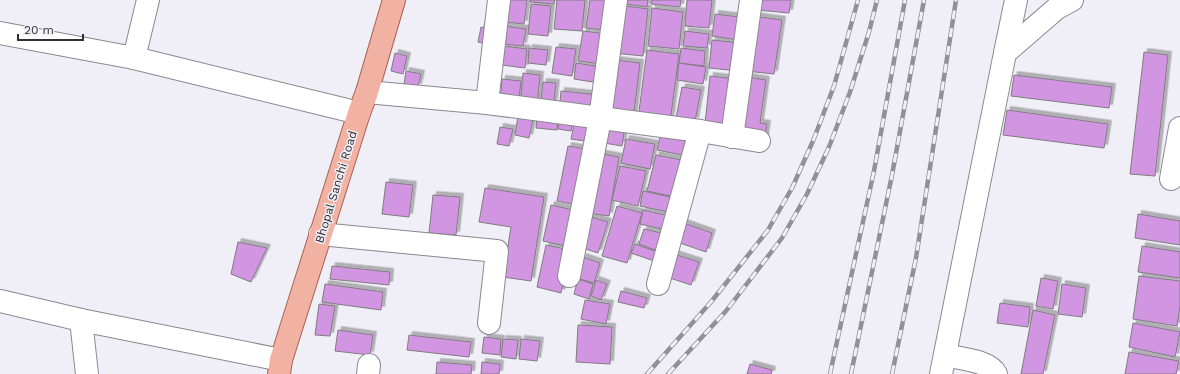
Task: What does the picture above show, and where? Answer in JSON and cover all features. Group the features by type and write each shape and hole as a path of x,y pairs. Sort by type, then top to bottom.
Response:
{"main road":[{"name":"Bhopal Sanchi Road","path":"280,367 320,234 367,92 394,0"}],"street":[{"path":"134,58 148,0"},
{"path":"487,103 499,0"},
{"path":"569,276 600,119 616,0"},
{"path":"732,137 751,0"},
{"path":"996,374 991,367 984,364 943,365 1016,0"},
{"path":"1005,53 1057,8 1072,0"},
{"path":"0,33 134,58 359,113"},
{"path":"367,92 487,103 700,131 759,141"},
{"path":"1171,179 1180,128"},
{"path":"658,284 700,131"},
{"path":"320,234 497,251 489,323"},
{"path":"0,301 280,367"},
{"path":"81,320 87,374"}],"building":[{"path":"508,0 527,0 524,24 505,22"},
{"path":"530,0 555,0 554,4 530,2"},
{"path":"557,0 585,0 582,31 554,29"},
{"path":"590,0 610,0 606,30 586,28"},
{"path":"620,0 648,0 647,7 619,3"},
{"path":"652,0 681,0 680,7 651,4"},
{"path":"687,0 712,0 709,28 685,26"},
{"path":"758,0 791,0 789,13 757,10"},
{"path":"531,4 551,6 548,36 528,34"},
{"path":"619,5 648,9 643,56 613,53"},
{"path":"652,8 683,12 679,49 648,46"},
{"path":"715,14 748,18 745,41 712,36"},
{"path":"753,16 782,20 774,74 746,71"},
{"path":"505,26 526,29 523,46 503,44"},
{"path":"481,27 493,30 490,45 478,42"},
{"path":"583,31 607,34 602,64 578,61"},
{"path":"685,31 709,34 707,48 683,46"},
{"path":"712,40 742,43 739,71 709,68"},
{"path":"504,46 527,49 525,68 502,65"},
{"path":"556,47 576,49 572,76 552,73"},
{"path":"529,48 548,50 546,65 528,63"},
{"path":"681,48 705,51 704,66 679,63"},
{"path":"647,50 679,54 670,123 638,119"},
{"path":"1144,52 1168,55 1155,176 1130,174"},
{"path":"395,53 407,56 403,74 391,71"},
{"path":"615,60 640,63 633,120 608,117"},
{"path":"576,63 602,67 599,83 574,79"},
{"path":"679,63 706,67 703,84 677,80"},
{"path":"406,71 421,74 418,87 404,84"},
{"path":"523,73 540,75 537,108 520,106"},
{"path":"1014,75 1112,87 1109,108 1011,96"},
{"path":"710,76 736,79 731,127 705,124"},
{"path":"748,77 766,80 760,123 767,124 765,138 734,133"},
{"path":"502,79 521,81 518,106 500,104"},
{"path":"543,82 556,83 553,109 540,108"},
{"path":"682,87 701,90 695,121 676,118"},
{"path":"561,91 601,95 599,116 559,112"},
{"path":"1007,110 1108,124 1104,148 1003,135"},
{"path":"518,116 533,119 529,138 515,135"},
{"path":"537,116 558,118 557,130 536,128"},
{"path":"560,118 573,120 571,131 558,129"},
{"path":"575,119 595,123 591,142 571,139"},
{"path":"601,122 625,126 622,146 598,142"},
{"path":"500,127 513,129 509,146 497,144"},
{"path":"661,133 686,138 682,155 657,150"},
{"path":"626,139 655,144 650,169 621,163"},
{"path":"568,146 591,150 581,206 557,201"},
{"path":"598,153 619,157 609,216 587,213"},
{"path":"656,155 687,161 679,198 647,191"},
{"path":"620,166 646,171 638,206 612,200"},
{"path":"386,182 413,185 409,217 382,214"},
{"path":"485,188 544,197 531,281 503,277 511,227 479,222"},
{"path":"643,191 680,199 677,214 640,206"},
{"path":"433,195 460,197 456,235 429,233"},
{"path":"551,205 578,211 570,247 543,241"},
{"path":"617,206 642,213 627,263 602,256"},
{"path":"643,210 674,217 671,231 640,224"},
{"path":"1138,214 1180,221 1180,245 1135,238"},
{"path":"588,216 608,222 598,253 579,247"},
{"path":"681,222 712,233 706,252 674,241"},
{"path":"644,229 670,235 663,253 639,244"},
{"path":"238,242 267,248 251,282 231,274"},
{"path":"635,244 661,253 657,262 631,253"},
{"path":"546,245 570,250 561,293 537,287"},
{"path":"1142,246 1180,252 1180,278 1138,272"},
{"path":"671,253 699,262 691,285 664,276"},
{"path":"583,257 600,263 594,283 576,278"},
{"path":"332,266 390,272 389,285 330,279"},
{"path":"1139,276 1180,281 1180,306 1177,326 1133,319"},
{"path":"1041,278 1058,281 1053,309 1036,306"},
{"path":"578,279 593,284 589,299 574,294"},
{"path":"596,280 607,284 601,300 591,296"},
{"path":"325,284 383,292 381,310 322,302"},
{"path":"1062,284 1086,288 1082,317 1058,314"},
{"path":"621,291 647,298 644,308 618,302"},
{"path":"585,300 610,304 606,324 581,319"},
{"path":"1000,303 1030,307 1028,327 997,323"},
{"path":"319,304 335,306 330,336 315,335"},
{"path":"1033,310 1055,315 1043,374 1021,374"},
{"path":"1133,323 1180,332 1175,357 1129,347"},
{"path":"578,325 612,327 610,364 576,362"},
{"path":"338,330 373,335 370,355 335,351"},
{"path":"409,335 471,342 469,357 407,350"},
{"path":"484,337 501,339 500,355 482,353"},
{"path":"503,339 518,340 516,359 501,357"},
{"path":"521,339 540,341 537,361 519,359"},
{"path":"1129,352 1179,361 1176,374 1125,374"},
{"path":"437,362 472,365 471,374 436,374"},
{"path":"482,362 500,364 499,374 481,374"},
{"path":"750,364 772,370 771,374 747,374"}],"railway":[{"path":"647,374 711,302 768,230 792,188 813,141 834,86 858,0"},
{"path":"668,374 726,311 782,238 807,194 829,147 850,92 869,32 877,0"},
{"path":"830,374 874,171 905,0"},
{"path":"851,374 892,175 924,0"},
{"path":"892,374 916,258 956,0"}]}
